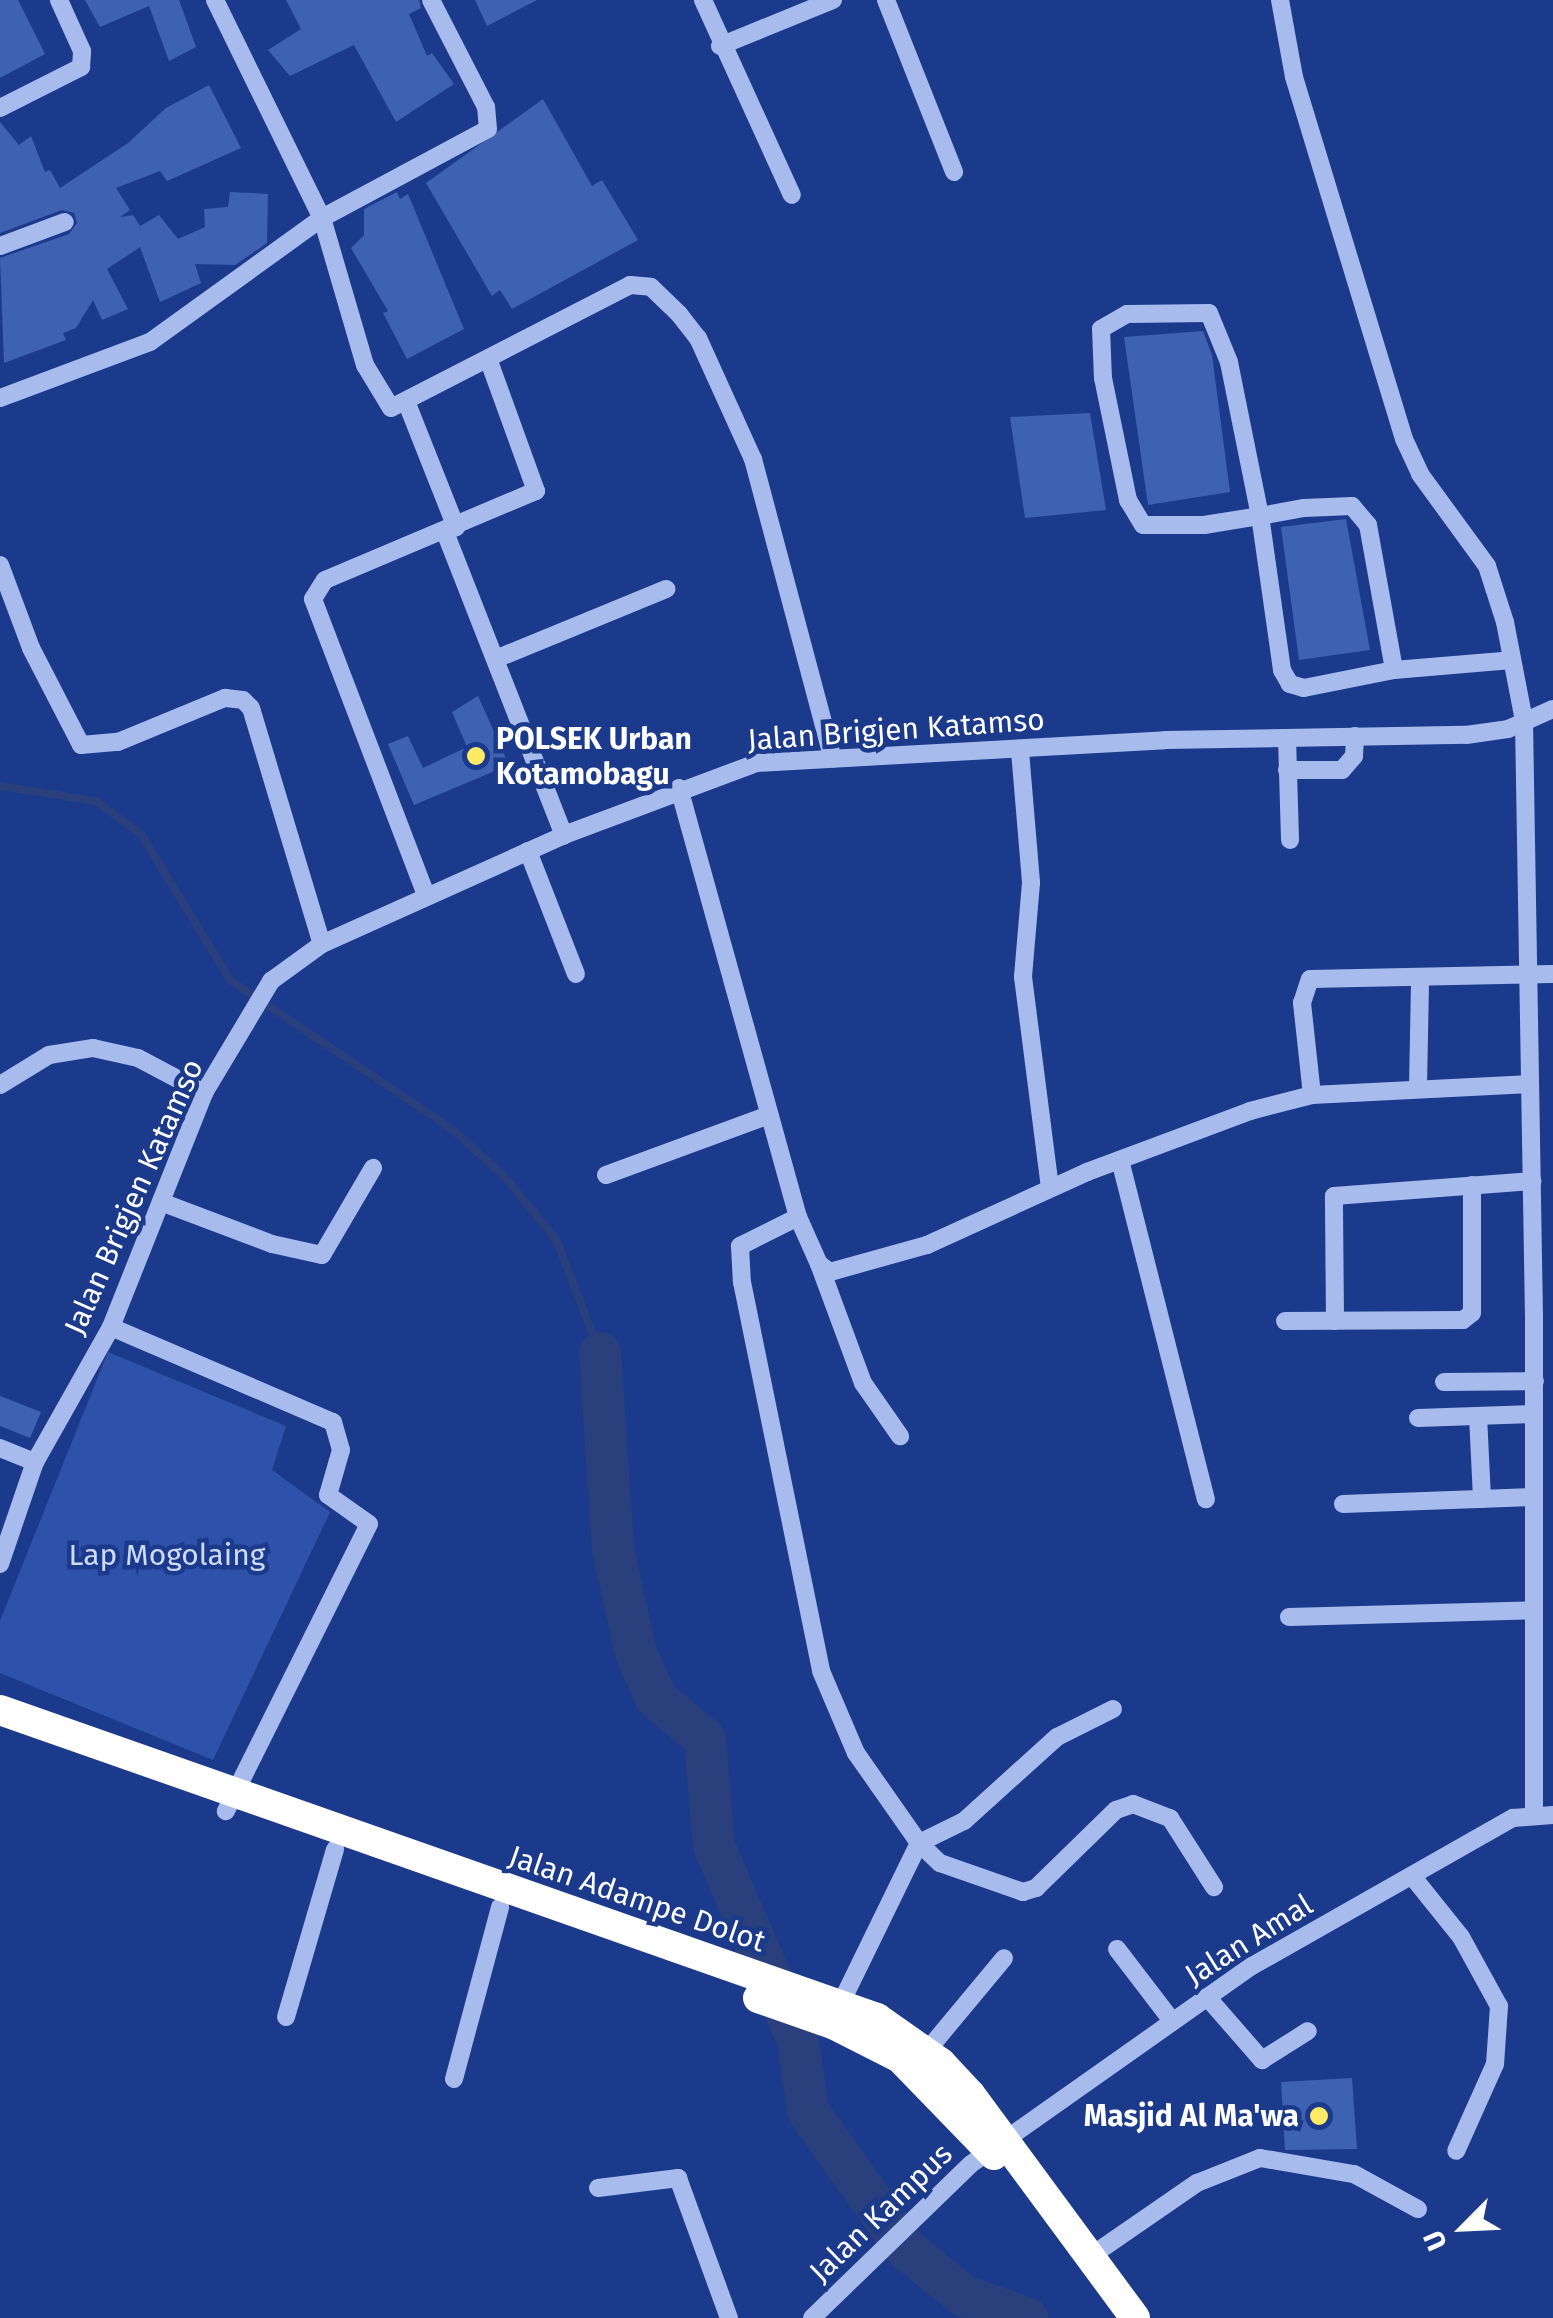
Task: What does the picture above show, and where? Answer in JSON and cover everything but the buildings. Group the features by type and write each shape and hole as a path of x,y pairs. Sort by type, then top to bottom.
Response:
{"highway":[{"name":"Jalan Adampe Dolot","path":"0,1710 335,1849 500,1907 804,2004 900,2058 997,2143 1114,2318"},
{"name":"Jalan Adampe Dolot","path":"0,1729 230,1803 734,1981"},
{"name":"Jalan Adampe Dolot","path":"804,2004 841,2003 926,2052 1091,2256 1135,2318"}],"street":[{"path":"0,108 81,67 82,51 59,0"},
{"path":"215,0 322,218 365,365 387,405 406,401 489,361 582,305 630,285 652,287 679,314 698,338 753,459 833,759"},
{"path":"0,398 150,342 322,218 488,129 486,107 431,0"},
{"path":"703,0 720,46 792,194"},
{"path":"720,46 833,0"},
{"path":"886,0 954,172"},
{"path":"1280,0 1294,77 1404,439 1420,474 1486,566 1512,660 1524,722 1532,1181 1544,1316 1534,1414 1540,1492 1534,1610 1534,1812 1553,1815"},
{"path":"0,246 65,222"},
{"path":"1394,670 1362,515 1342,503 1260,516 1151,528 1134,518 1103,378 1101,330 1127,314 1208,313 1230,362 1260,516 1282,670 1290,684 1304,688 1394,670 1512,660"},
{"path":"426,894 313,599 325,580 450,529 538,486 489,361"},
{"path":"406,401 564,835"},
{"path":"0,565 31,648 82,745 118,742 225,698 243,700 251,708 322,944"},
{"path":"498,658 666,589"},
{"name":"Jalan Brigjen Katamso","path":"0,1564 35,1462 111,1327 204,1093 272,980 322,944 564,835 679,788 757,762 1287,738 1478,734 1524,722 1553,709"},
{"path":"1287,770 1342,770 1354,756 1355,736"},
{"path":"1287,738 1290,840"},
{"path":"1020,751 1031,883 1024,978 1050,1188"},
{"path":"679,788 798,1217 863,1383 900,1436"},
{"path":"528,851 576,974"},
{"path":"1312,1095 1302,1003 1307,982 1553,974"},
{"path":"1418,1086 1420,978"},
{"path":"0,1085 49,1056 93,1048 138,1058 204,1093"},
{"path":"819,1264 840,1274 882,1261 1050,1188 1229,1117 1312,1095 1418,1086 1530,1084"},
{"path":"606,1175 768,1115"},
{"path":"1120,1160 1206,1499"},
{"path":"160,1202 272,1244 322,1254 372,1168"},
{"path":"1335,1321 1334,1196 1532,1181"},
{"path":"1285,1320 1454,1323 1472,1312 1472,1184"},
{"path":"798,1217 740,1246 742,1282 821,1671 856,1753 919,1843 940,1863 1023,1892 1036,1888 1116,1810 1132,1804 1170,1818 1214,1887"},
{"path":"111,1327 333,1422 342,1450 327,1491 369,1524 230,1803"},
{"path":"1444,1382 1535,1381"},
{"path":"1418,1418 1534,1414"},
{"path":"1478,1416 1482,1499"},
{"path":"0,1448 35,1462"},
{"path":"1343,1504 1482,1499 1540,1492"},
{"path":"1289,1617 1534,1610"},
{"path":"841,2003 919,1843 964,1821 1058,1737 1113,1710"},
{"name":"Jalan Amal","path":"997,2143 1252,1966 1534,1812"},
{"path":"286,2017 335,1849"},
{"path":"1412,1876 1460,1937 1499,2006 1494,2064 1456,2151"},
{"path":"454,2079 500,1907"},
{"path":"1117,1949 1172,2021"},
{"path":"926,2052 1004,1958"},
{"path":"1207,1997 1262,2060 1308,2031"},
{"name":"Jalan Kampus","path":"812,2318 919,2209 997,2143"},
{"path":"1091,2256 1232,2164 1260,2158 1307,2162 1383,2190 1418,2209"},
{"path":"598,2188 678,2178 729,2318"}],"green space":[{"name":"Lap Mogolaing","path":"108,1352 286,1426 272,1470 330,1512 213,1760 0,1673 0,1621"}],"waterway":[{"path":"0,786 96,801 141,834 230,980 453,1130 504,1176 556,1239 600,1353"},
{"path":"600,1353 613,1549 636,1653 656,1698 705,1739 714,1846 798,2040 808,2111 906,2249 964,2296 1027,2318"}],"place":[{"name":"POLSEK Urban Kotamobagu","path":"476,756"},
{"name":"Masjid Al Ma'wa","path":"1319,2116"}]}
